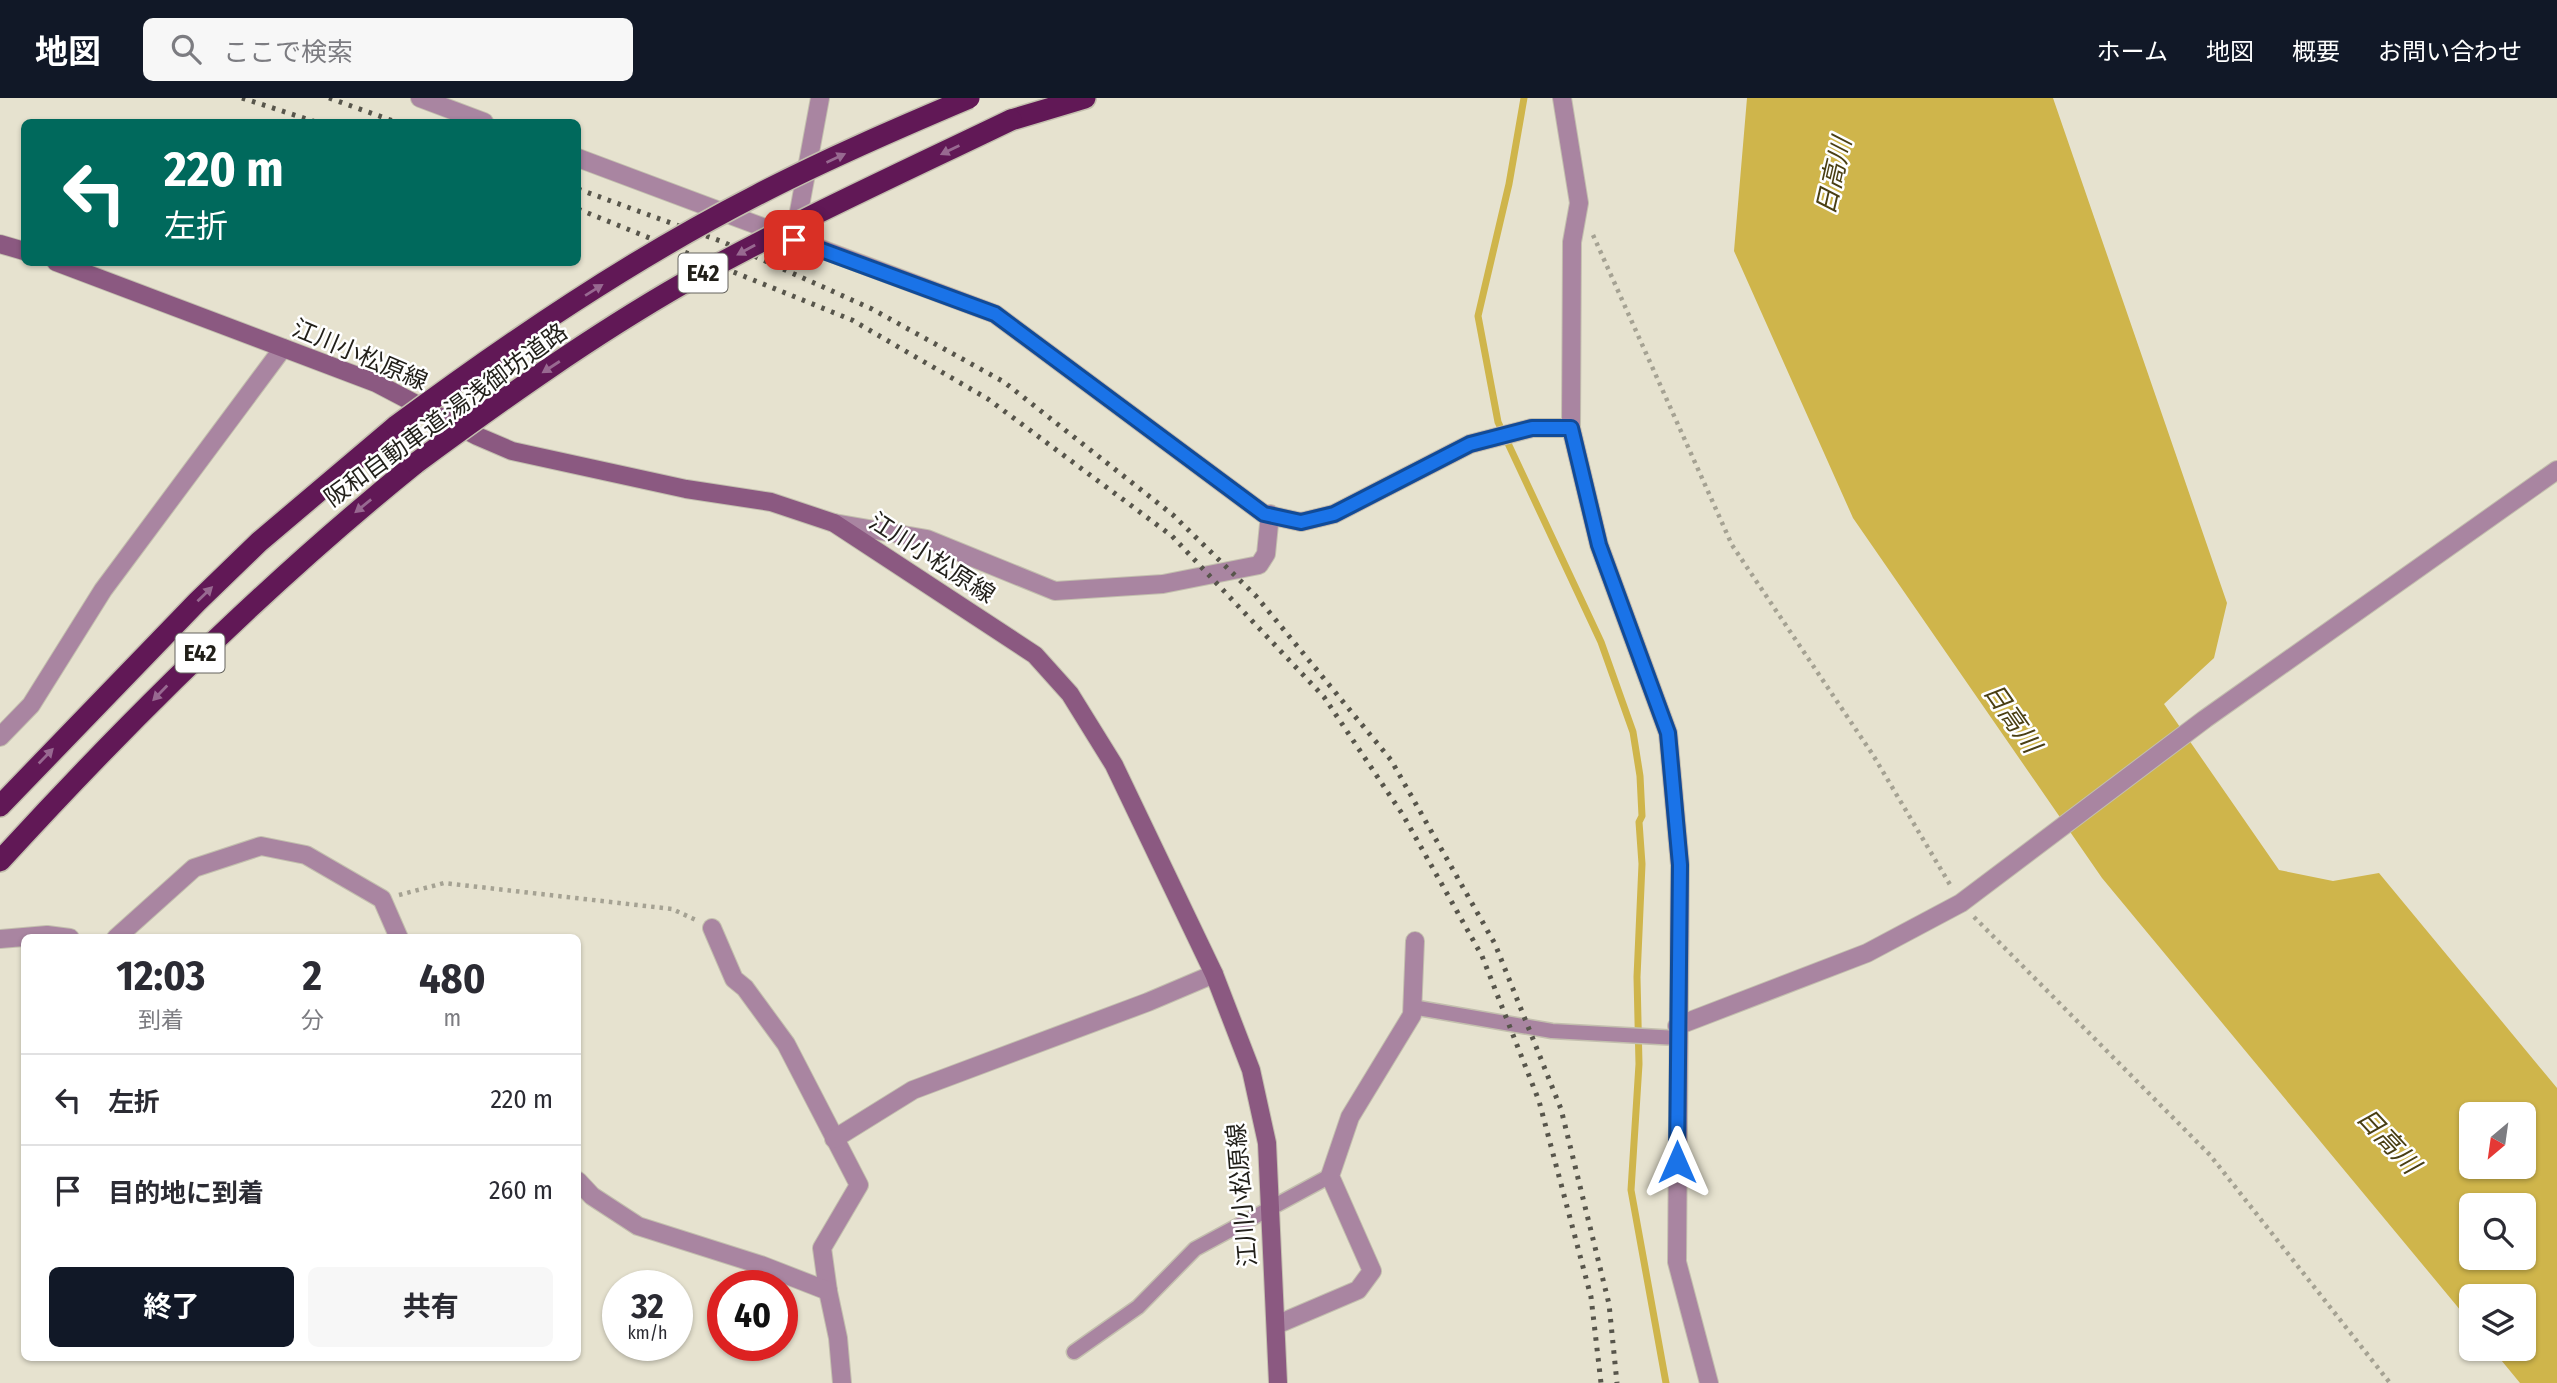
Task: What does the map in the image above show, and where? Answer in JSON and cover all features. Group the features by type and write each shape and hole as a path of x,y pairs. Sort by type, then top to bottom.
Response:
{"highway":[{"name":"阪和自動車道;湯浅御坊道路","path":"0,806 197,602 260,542 396,426 502,348 647,257 757,195 969,98"},
{"name":"阪和自動車道;湯浅御坊道路","path":"0,861 190,662 338,526 416,463 513,391 682,285 838,201 1012,120 1085,98"}],"main road":[{"path":"0,244 21,250"},
{"name":"江川小松原線","path":"67,266 376,383 477,436 512,451 686,489 771,502 834,523 1035,655 1070,694 1114,765 1214,974 1251,1070 1267,1143 1278,1383"}],"street":[{"path":"419,98 476,119"},
{"path":"794,240 820,98"},
{"path":"1562,98 1579,202 1572,242 1571,428 1599,545 1668,733 1680,865 1677,1262 1709,1383"},
{"path":"581,159 995,314 1264,514 1301,522 1334,514 1470,444 1532,428 1571,428"},
{"path":"0,737 31,705 103,590 283,348"},
{"path":"1677,1032 1867,953 1961,903 2205,719 2557,470"},
{"path":"834,523 927,539 1055,591 1163,584 1259,565 1266,554 1270,514"},
{"path":"120,934 194,868 261,846 306,855 382,899 397,934"},
{"path":"712,928 734,979 746,988 786,1044 859,1185 822,1248 838,1338 842,1383"},
{"path":"0,939 21,937"},
{"path":"1276,1325 1358,1290 1372,1271 1330,1176 1350,1118 1412,1016 1415,941"},
{"path":"835,1139 913,1090 1148,1002 1214,974"},
{"path":"581,1184 592,1196 638,1226 761,1265 828,1292"}],"lane":[{"path":"1412,1007 1552,1031 1677,1032"},
{"path":"1074,1352 1138,1307 1195,1249 1330,1176"}],"path":[{"path":"1579,202 1732,545 1873,755 1961,903 2210,1155 2390,1383"},
{"path":"382,899 444,883 672,909 712,928"}],"water":[{"name":"日高川","path":"1747,98 2053,98 2227,603 2214,658 2164,704 2279,870 2333,881 2379,873 2557,1088 2557,1383 2520,1383 2502,1361 2536,1361 2536,1284 2459,1284 2459,1309 2102,878 1853,518 1734,251"}],"waterway":[{"path":"1524,98 1509,184 1478,316 1498,422 1601,642 1633,732 1640,776 1642,864 1637,977 1639,1064 1631,1190 1666,1383"}],"railway":[{"path":"242,98 307,119"},
{"path":"329,98 388,119"},
{"path":"581,190 723,242 872,309 1004,382 1173,515 1256,596 1391,760 1495,944 1561,1109 1609,1304 1617,1383"},
{"path":"581,210 852,320 988,399 1172,536 1324,697 1403,815 1482,956 1539,1101 1591,1297 1601,1383"}],"route":[{"path":"794,240 995,314 1264,514 1301,522 1334,514 1470,444 1532,428 1571,428 1599,545 1668,733 1680,865 1677,1162"}]}
